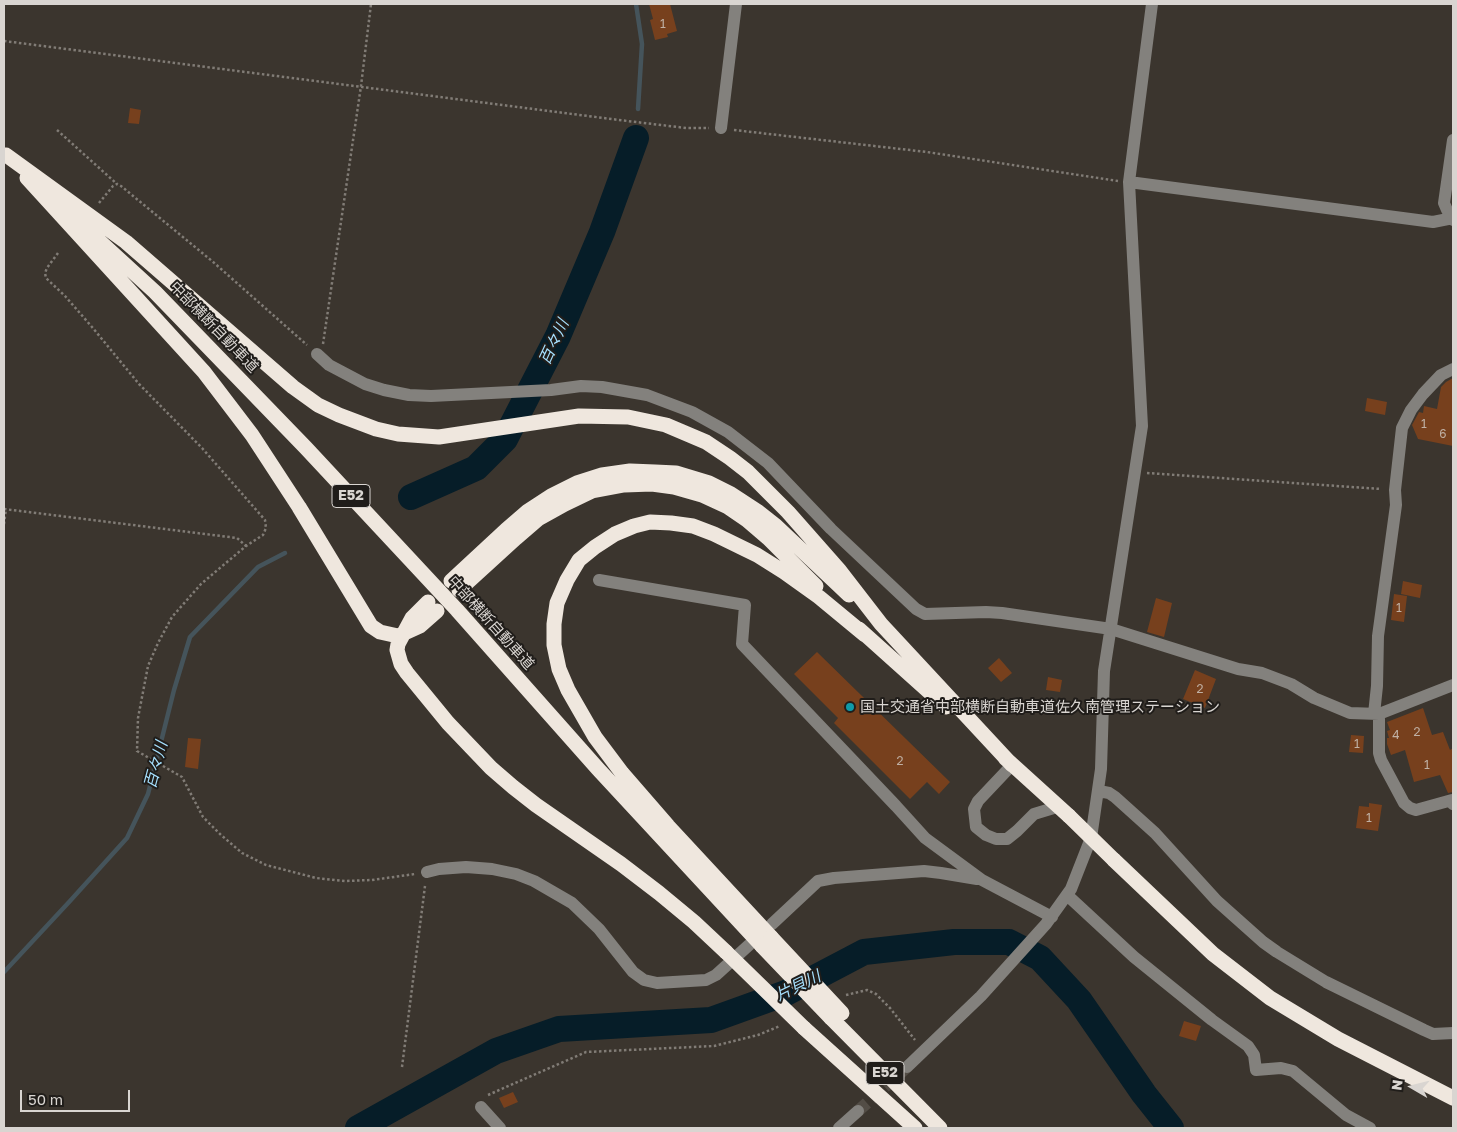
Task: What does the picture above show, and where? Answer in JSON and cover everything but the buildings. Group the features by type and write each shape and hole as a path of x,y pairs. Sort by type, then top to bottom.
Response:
{"highway":[{"path":"5,154 126,242 270,368 318,405 357,423 398,434 439,437 579,416 628,417 666,425 706,442 730,458 772,494 840,571 881,624"},
{"path":"5,154 204,372 252,434 371,626 388,635 398,636 403,634"},
{"name":"中部横断自動車道","path":"5,154 155,292 222,359 457,610 598,769 764,938 901,1090 940,1128"},
{"path":"865,635 768,538 747,520 728,507 702,495 674,487 652,484 624,485 592,492 565,504 538,520 455,585 528,511 551,496 577,483 602,475 630,471 676,473 709,483 731,494 757,511 881,624 1012,765"},
{"path":"764,938 622,773 595,737 568,690 559,669 554,645 554,624 557,604 567,580 579,560 594,547 615,534 634,526 650,522 693,526 757,555 784,572 819,597 865,635 1012,765 1212,954 1270,998 1338,1039 1453,1098"},
{"path":"433,606 412,618 398,644 397,650 401,664 448,722 486,762 536,805 621,864 694,922 804,1028 915,1128"}],"street":[{"path":"721,128 736,4"},
{"path":"907,1067 1000,976 1049,920 1067,895 1082,862 1090,838 1099,791 1103,742 1104,678 1142,426 1129,182 1152,4"},
{"path":"1129,182 1433,222 1453,219 1446,210 1444,202 1453,140"},
{"path":"317,354 330,366 348,376 384,390 419,396 507,393 581,386 602,387 647,395 692,412 728,432 768,463 831,529 921,613 1002,613 1111,629 1238,669 1262,673 1292,684 1314,698 1350,713 1376,714 1453,685"},
{"path":"1453,370 1441,376 1423,394 1411,410 1402,428 1395,490 1396,505 1378,636 1376,714 1381,760 1404,803 1416,810 1452,800 1453,804"},
{"path":"599,580 746,605 742,644 756,661 926,838 982,880 1049,920"},
{"path":"1012,765 978,801 974,810 976,827 986,835 996,839 1007,839 1034,814 1063,812"},
{"path":"1099,791 1109,792 1122,803 1154,833 1217,901 1277,952 1326,982 1424,1030 1433,1034 1453,1033"},
{"path":"427,872 466,867 492,869 516,874 534,881 572,903 599,929 633,972 644,980 657,983 706,980 716,975 764,938 818,881 924,871 982,880"},
{"path":"1067,895 1134,957 1212,1020 1248,1046 1254,1055 1256,1070 1281,1068 1294,1071 1346,1114 1370,1128"},
{"path":"481,1107 500,1128"},
{"path":"842,1127 858,1111"}],"path":[{"path":"57,130 117,184 178,231 317,354 323,343 361,86 371,4"},
{"path":"4,40 686,128 721,128 927,152 1129,182"},
{"path":"99,203 108,190 117,184"},
{"path":"58,253 45,273 50,283 64,296 139,384 202,448 265,520 266,528 263,535 246,546 187,598 172,618 158,643 148,666 143,690 138,718 137,751 182,777 203,817 220,836 242,853 266,865 316,878 345,881 372,880 427,872 402,1067"},
{"path":"1136,472 1395,490"},
{"path":"4,524 5,509 237,538 246,546"},
{"path":"839,996 867,990 876,994 890,1008 923,1052"},
{"path":"481,1107 480,1102 483,1097 586,1052 714,1046 758,1035 786,1023"}],"waterway":[{"path":"636,4 642,44 638,109"},
{"name":"百々川","path":"411,497 476,468 505,439 558,336 602,232 636,138"},
{"name":"百々川","path":"4,972 127,838 148,794 174,690 190,637 258,567 285,553"},
{"name":"片貝川","path":"358,1128 496,1051 559,1029 711,1020 786,993 864,952 954,942 1009,942 1040,958 1079,1000 1144,1094 1171,1128"}],"tunnel":[{"path":"858,1111 907,1067"}],"place":[{"name":"国土交通省中部横断自動車道佐久南管理ステーション","path":"850,707"}]}
